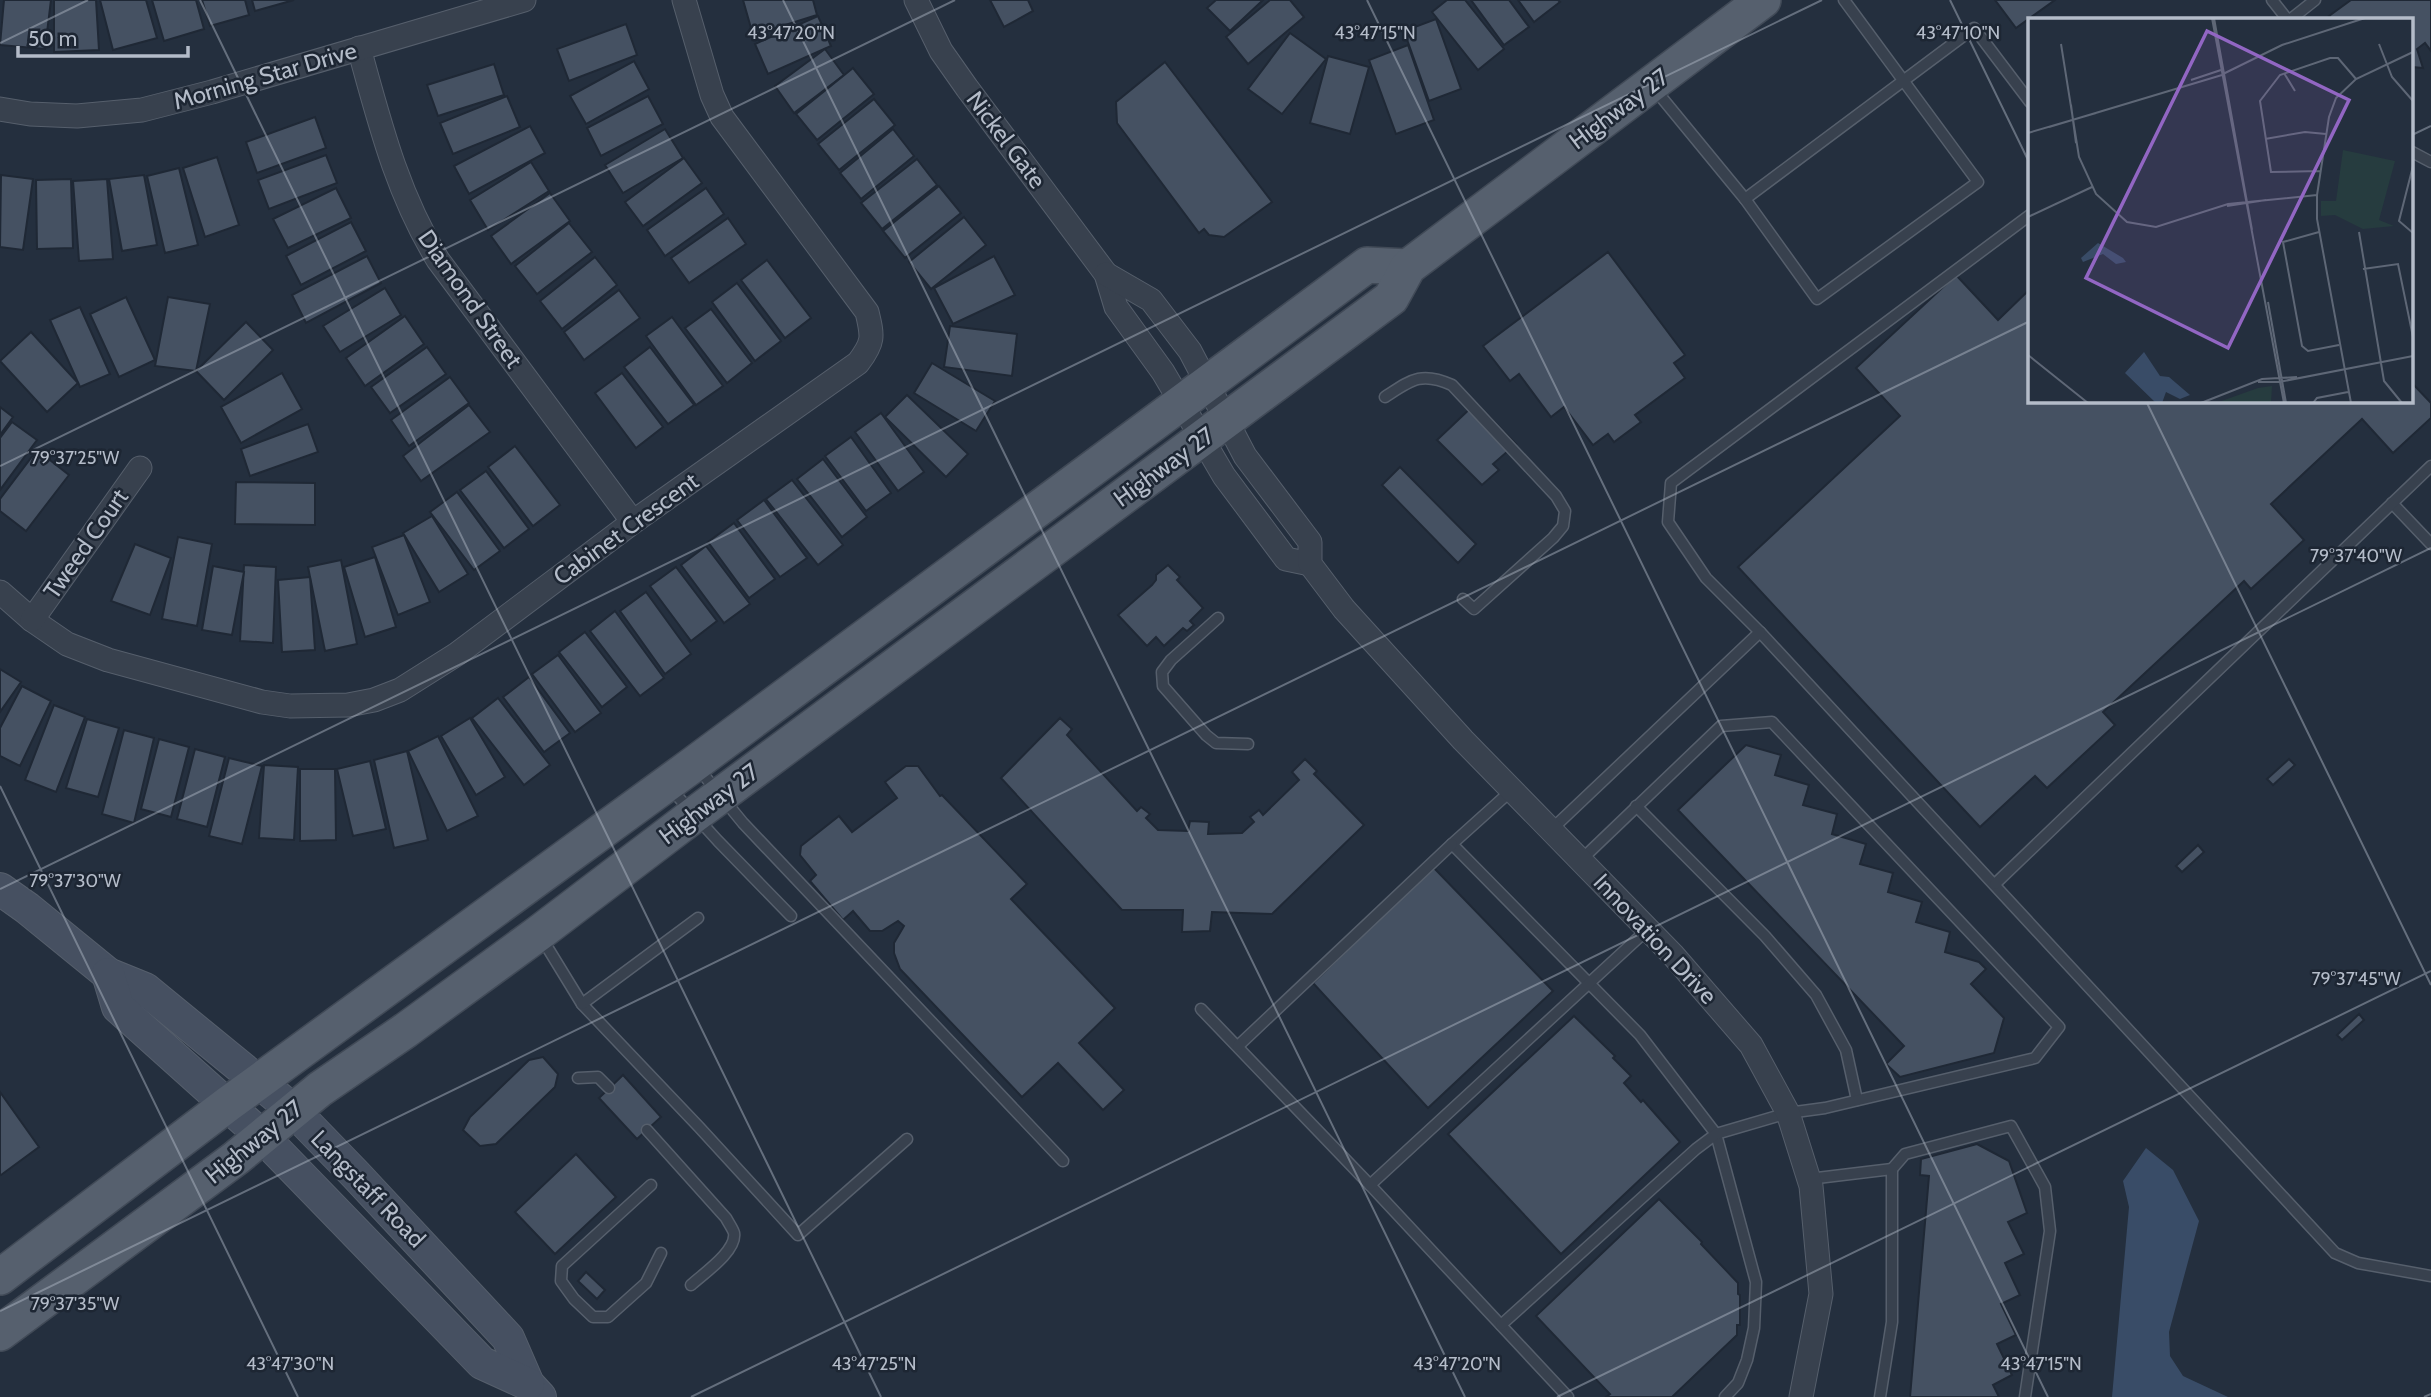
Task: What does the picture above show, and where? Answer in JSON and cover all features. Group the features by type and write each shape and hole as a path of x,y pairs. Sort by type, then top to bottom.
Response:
{"main road":[{"name":"Highway 27","path":"0,1333 262,1137 293,1110 539,933 707,805 1391,298 1408,267 1763,0"},
{"name":"Highway 27","path":"0,1277 228,1104 681,774 1367,265 1408,267"},
{"name":"Langstaff Road","path":"0,889 108,974 145,989 293,1110 508,1338 534,1391"},
{"name":"Langstaff Road","path":"108,974 118,1007 262,1137 482,1363 534,1391"}],"street":[{"name":"Morning Star Drive","path":"0,108 30,114 77,117 142,110 524,0"},
{"name":"Cabinet Crescent","path":"0,592 32,620 67,644 121,664 262,702 290,706 348,705 400,690 428,674 633,522 858,363 870,348 872,334 867,312 722,117 712,95 684,0"},
{"name":"Nickel Gate","path":"916,0 941,51 954,70 1105,274 1116,307 1163,372 1194,393"},
{"name":"Diamond Street","path":"359,48 384,139 404,197 420,231 633,522"},
{"name":"Nickel Gate","path":"1105,274 1151,300 1190,351 1194,393 1214,430"},
{"name":"Innovation Drive","path":"1194,393 1214,430 1224,475 1286,559 1310,564 1344,609 1463,740 1648,929 1751,1045 1788,1113 1809,1179 1821,1294 1801,1397"},
{"name":"Tweed Court","path":"32,620 139,468"}],"lane":[{"path":"1651,85 1745,199 1818,299 1978,182 1844,0"},
{"path":"2272,0 2288,18"},
{"path":"2290,18 2315,0"},
{"path":"1745,199 1974,28 2028,99"},
{"path":"2414,153 2431,162"},
{"path":"2028,216 1671,483 1668,522 1706,578 1760,632 2335,1252 2358,1263 2431,1276"},
{"path":"1385,397 1410,381 1434,377 1452,385 1556,496 1565,511 1563,526 1553,538 1483,602 1474,609 1463,599"},
{"path":"1995,884 2431,466"},
{"path":"2392,503 2431,544"},
{"path":"1218,618 1171,660 1162,672 1163,687 1216,743 1248,744"},
{"path":"1551,830 1760,632"},
{"path":"1501,1325 1716,1133 1788,1113 1857,1100 2035,1058 2059,1027 1772,722 1721,726 1581,860"},
{"path":"681,774 790,916"},
{"path":"681,774 707,805 743,823 1063,1161"},
{"path":"1238,1046 1512,790"},
{"path":"1636,806 1765,936 1816,995 1846,1050 1857,1100"},
{"path":"1452,844 1640,1035 1716,1133 1756,1282 1754,1328 1747,1360 1738,1383 1725,1397"},
{"path":"582,1004 698,918"},
{"path":"1370,1185 1648,929"},
{"path":"539,933 582,1004 798,1234 907,1139"},
{"path":"1201,1009 1568,1397"},
{"path":"579,1078 598,1077 609,1088"},
{"path":"1880,1397 1892,1322 1892,1169 1905,1154 2011,1126 2045,1187 2050,1231 2025,1397"},
{"path":"648,1130 726,1218 734,1233 733,1243 724,1256 691,1285"},
{"path":"1809,1179 1892,1169"},
{"path":"651,1185 562,1266 561,1281 573,1299 593,1317 608,1317 646,1283 661,1253"}],"water":[{"path":"2146,1148 2173,1170 2199,1221 2169,1332 2170,1356 2183,1376 2228,1397 2112,1397 2129,1207 2123,1181"}],"building":[{"path":"4,0 51,0 45,49 0,45"},
{"path":"54,0 96,0 99,50 54,52"},
{"path":"100,0 146,0 157,38 113,50"},
{"path":"152,0 196,0 204,29 164,41"},
{"path":"202,0 245,0 249,15 210,26"},
{"path":"252,0 294,0 255,11"},
{"path":"743,0 813,0 817,15 753,35"},
{"path":"990,0 1028,0 1033,11 1004,27"},
{"path":"1216,0 1263,0 1230,31 1207,8"},
{"path":"1270,0 1290,0 1304,17 1248,64 1226,37"},
{"path":"1447,0 1465,0 1504,49 1478,70 1432,12"},
{"path":"1471,0 1509,0 1529,27 1504,45"},
{"path":"1518,0 1558,0 1560,2 1534,22"},
{"path":"1995,0 2055,0 2028,18 2016,28"},
{"path":"2351,0 2431,0 2431,51 2425,43 2417,49 2423,68 2414,67 2414,18 2329,16"},
{"path":"818,16 831,46 768,74 755,44"},
{"path":"1436,19 1461,89 1429,101 1404,31"},
{"path":"626,24 637,55 569,81 557,49"},
{"path":"1290,33 1326,59 1282,114 1248,89"},
{"path":"1408,45 1434,120 1396,134 1369,60"},
{"path":"825,49 844,75 794,113 775,86"},
{"path":"1328,56 1369,67 1350,134 1310,123"},
{"path":"634,61 649,89 586,124 570,96"},
{"path":"1165,62 1272,202 1224,237 1209,235 1204,229 1199,233 1117,123 1116,102"},
{"path":"494,64 504,95 438,116 427,85"},
{"path":"853,68 874,94 817,140 796,114"},
{"path":"507,96 520,127 453,154 440,123"},
{"path":"648,96 663,124 601,156 587,128"},
{"path":"874,99 895,125 839,170 818,144"},
{"path":"315,117 326,148 257,173 246,142"},
{"path":"530,126 545,153 469,194 454,166"},
{"path":"665,129 683,158 623,193 605,165"},
{"path":"893,129 914,156 861,199 840,173"},
{"path":"326,155 337,183 269,209 258,180"},
{"path":"217,157 239,225 205,237 183,168"},
{"path":"684,158 702,183 643,226 625,202"},
{"path":"917,159 937,185 882,229 861,203"},
{"path":"531,162 549,191 488,230 470,200"},
{"path":"179,168 198,245 165,253 147,176"},
{"path":"1,175 33,179 23,250 0,247"},
{"path":"144,175 157,245 122,251 109,179"},
{"path":"71,179 73,248 37,249 36,180"},
{"path":"107,179 113,259 79,261 73,181"},
{"path":"939,186 961,213 905,258 883,231"},
{"path":"336,188 351,218 288,248 273,219"},
{"path":"706,188 724,214 665,256 647,230"},
{"path":"550,193 570,221 511,264 491,236"},
{"path":"964,217 986,245 931,289 909,262"},
{"path":"728,218 746,244 689,283 671,258"},
{"path":"351,222 366,251 301,285 286,256"},
{"path":"569,223 592,252 537,294 515,266"},
{"path":"1608,252 1685,355 1674,363 1685,378 1635,415 1641,422 1614,442 1608,434 1593,445 1564,407 1551,417 1519,374 1510,381 1483,346"},
{"path":"367,256 381,283 306,323 292,295"},
{"path":"994,256 1015,295 953,324 934,288"},
{"path":"595,257 617,285 562,329 540,301"},
{"path":"767,260 811,318 785,338 741,280"},
{"path":"1956,275 1998,320 2028,291 2028,402 2414,402 2414,385 2431,403 2431,418 2393,453 2362,419 2271,504 2304,540 2251,589 2244,581 2103,712 2115,725 2047,788 2035,776 1980,827 1738,567 1900,416 1856,368"},
{"path":"737,283 781,341 755,361 712,302"},
{"path":"385,288 401,315 340,352 323,326"},
{"path":"619,290 640,318 584,360 564,332"},
{"path":"126,297 155,360 119,377 90,314"},
{"path":"168,297 210,304 196,371 155,366"},
{"path":"80,307 110,374 80,387 50,320"},
{"path":"711,309 752,363 727,383 685,328"},
{"path":"405,316 424,344 365,386 346,358"},
{"path":"672,317 723,386 696,405 646,336"},
{"path":"246,322 273,350 224,400 196,371"},
{"path":"950,326 1017,334 1012,376 944,367"},
{"path":"31,332 78,383 47,412 0,361"},
{"path":"427,347 446,374 390,413 371,387"},
{"path":"650,347 694,405 668,424 624,367"},
{"path":"932,363 995,401 976,431 914,393"},
{"path":"282,373 302,409 241,443 221,407"},
{"path":"622,373 663,427 636,448 595,393"},
{"path":"450,377 469,403 409,446 391,420"},
{"path":"907,395 968,454 946,477 885,417"},
{"path":"1476,403 1516,444 1493,464 1499,470 1482,485 1437,440"},
{"path":"469,405 490,432 421,481 403,456"},
{"path":"0,407 13,417 0,435"},
{"path":"881,413 924,472 898,491 855,432"},
{"path":"12,422 37,440 0,490 0,438"},
{"path":"308,424 318,452 250,476 241,449"},
{"path":"851,437 891,493 866,511 825,456"},
{"path":"515,446 560,505 533,526 488,467"},
{"path":"37,450 69,475 26,531 0,511 0,499"},
{"path":"823,459 867,517 842,537 797,479"},
{"path":"1400,467 1476,544 1458,563 1382,485"},
{"path":"486,471 529,529 504,548 460,490"},
{"path":"792,480 843,545 818,565 766,499"},
{"path":"236,482 315,483 315,525 235,524"},
{"path":"457,492 500,551 474,570 430,512"},
{"path":"764,500 807,558 780,577 737,520"},
{"path":"432,516 468,574 439,592 403,533"},
{"path":"734,523 775,579 749,598 708,542"},
{"path":"404,535 430,602 398,615 372,547"},
{"path":"178,537 212,544 197,626 162,619"},
{"path":"135,544 171,558 150,615 111,601"},
{"path":"706,546 750,604 724,623 681,565"},
{"path":"375,557 396,627 365,637 344,567"},
{"path":"341,560 357,644 325,651 308,567"},
{"path":"244,565 276,567 273,643 240,641"},
{"path":"1168,565 1180,577 1177,580 1203,608 1190,621 1194,625 1187,631 1183,628 1164,646 1156,637 1147,646 1118,615 1152,585 1156,575"},
{"path":"213,566 244,572 232,635 202,630"},
{"path":"676,567 717,621 691,641 650,586"},
{"path":"310,577 315,650 282,652 278,580"},
{"path":"646,592 691,654 665,674 620,611"},
{"path":"615,611 664,678 640,696 590,631"},
{"path":"585,632 627,687 602,707 559,652"},
{"path":"558,655 601,713 575,732 532,674"},
{"path":"0,669 21,682 0,712"},
{"path":"529,677 570,733 544,752 503,697"},
{"path":"22,686 51,701 20,766 0,756 0,728"},
{"path":"498,698 550,765 524,785 472,718"},
{"path":"54,705 85,717 56,792 25,780"},
{"path":"470,718 505,777 476,795 441,736"},
{"path":"1060,718 1072,729 1067,735 1137,811 1141,807 1150,814 1146,818 1158,830 1188,831 1190,821 1209,822 1208,834 1242,833 1254,822 1250,817 1259,810 1263,815 1299,780 1292,772 1305,759 1317,771 1314,774 1364,825 1272,914 1212,912 1210,931 1182,932 1183,910 1122,910 1001,778"},
{"path":"87,719 119,728 98,797 66,788"},
{"path":"124,730 154,738 134,823 102,814"},
{"path":"438,736 478,816 447,831 408,751"},
{"path":"159,739 189,747 171,817 141,809"},
{"path":"1746,745 1781,755 1775,775 1809,785 1803,805 1837,814 1832,834 1866,844 1860,864 1893,873 1888,892 1922,902 1916,922 1950,932 1945,952 1979,962 1986,969 1971,984 2004,1018 1994,1053 1900,1077 1886,1064 1904,1046 1678,810"},
{"path":"195,749 225,757 207,827 177,819"},
{"path":"407,751 428,840 394,848 374,760"},
{"path":"229,758 262,766 242,844 209,836"},
{"path":"2289,759 2295,765 2273,785 2267,779"},
{"path":"370,761 386,829 353,836 337,769"},
{"path":"264,765 298,767 294,840 259,838"},
{"path":"906,766 918,766 940,796 942,795 1027,884 1011,899 1115,1008 1079,1043 1124,1090 1103,1110 1058,1063 1022,1097 900,969 894,953 894,943 904,926 898,921 882,931 870,931 853,911 843,920 810,881 816,875 800,855 801,846 839,816 852,832 897,798 885,782"},
{"path":"300,769 335,769 336,840 300,841"},
{"path":"2198,845 2204,852 2182,872 2176,866"},
{"path":"1433,867 1553,991 1428,1108 1313,983"},
{"path":"2359,1014 2364,1020 2342,1040 2337,1035"},
{"path":"1574,1016 1615,1056 1613,1058 1631,1076 1624,1083 1680,1142 1561,1254 1448,1134"},
{"path":"543,1057 558,1074 555,1087 496,1144 480,1146 463,1130 470,1117 529,1060"},
{"path":"623,1075 661,1117 637,1139 599,1098"},
{"path":"0,1092 39,1147 1,1175 0,1174"},
{"path":"1977,1144 2009,1161 2027,1213 2008,1222 2024,1254 2005,1263 2020,1295 2001,1304 2016,1335 1997,1344 2012,1375 1993,1385 1999,1397 1910,1397 1929,1176 1920,1175 1921,1159"},
{"path":"576,1154 616,1197 555,1254 515,1212"},
{"path":"1659,1199 1738,1283 1740,1325 1737,1325 1737,1335 1672,1397 1606,1397 1610,1394 1536,1316"},
{"path":"586,1272 605,1290 597,1299 578,1281"}]}
